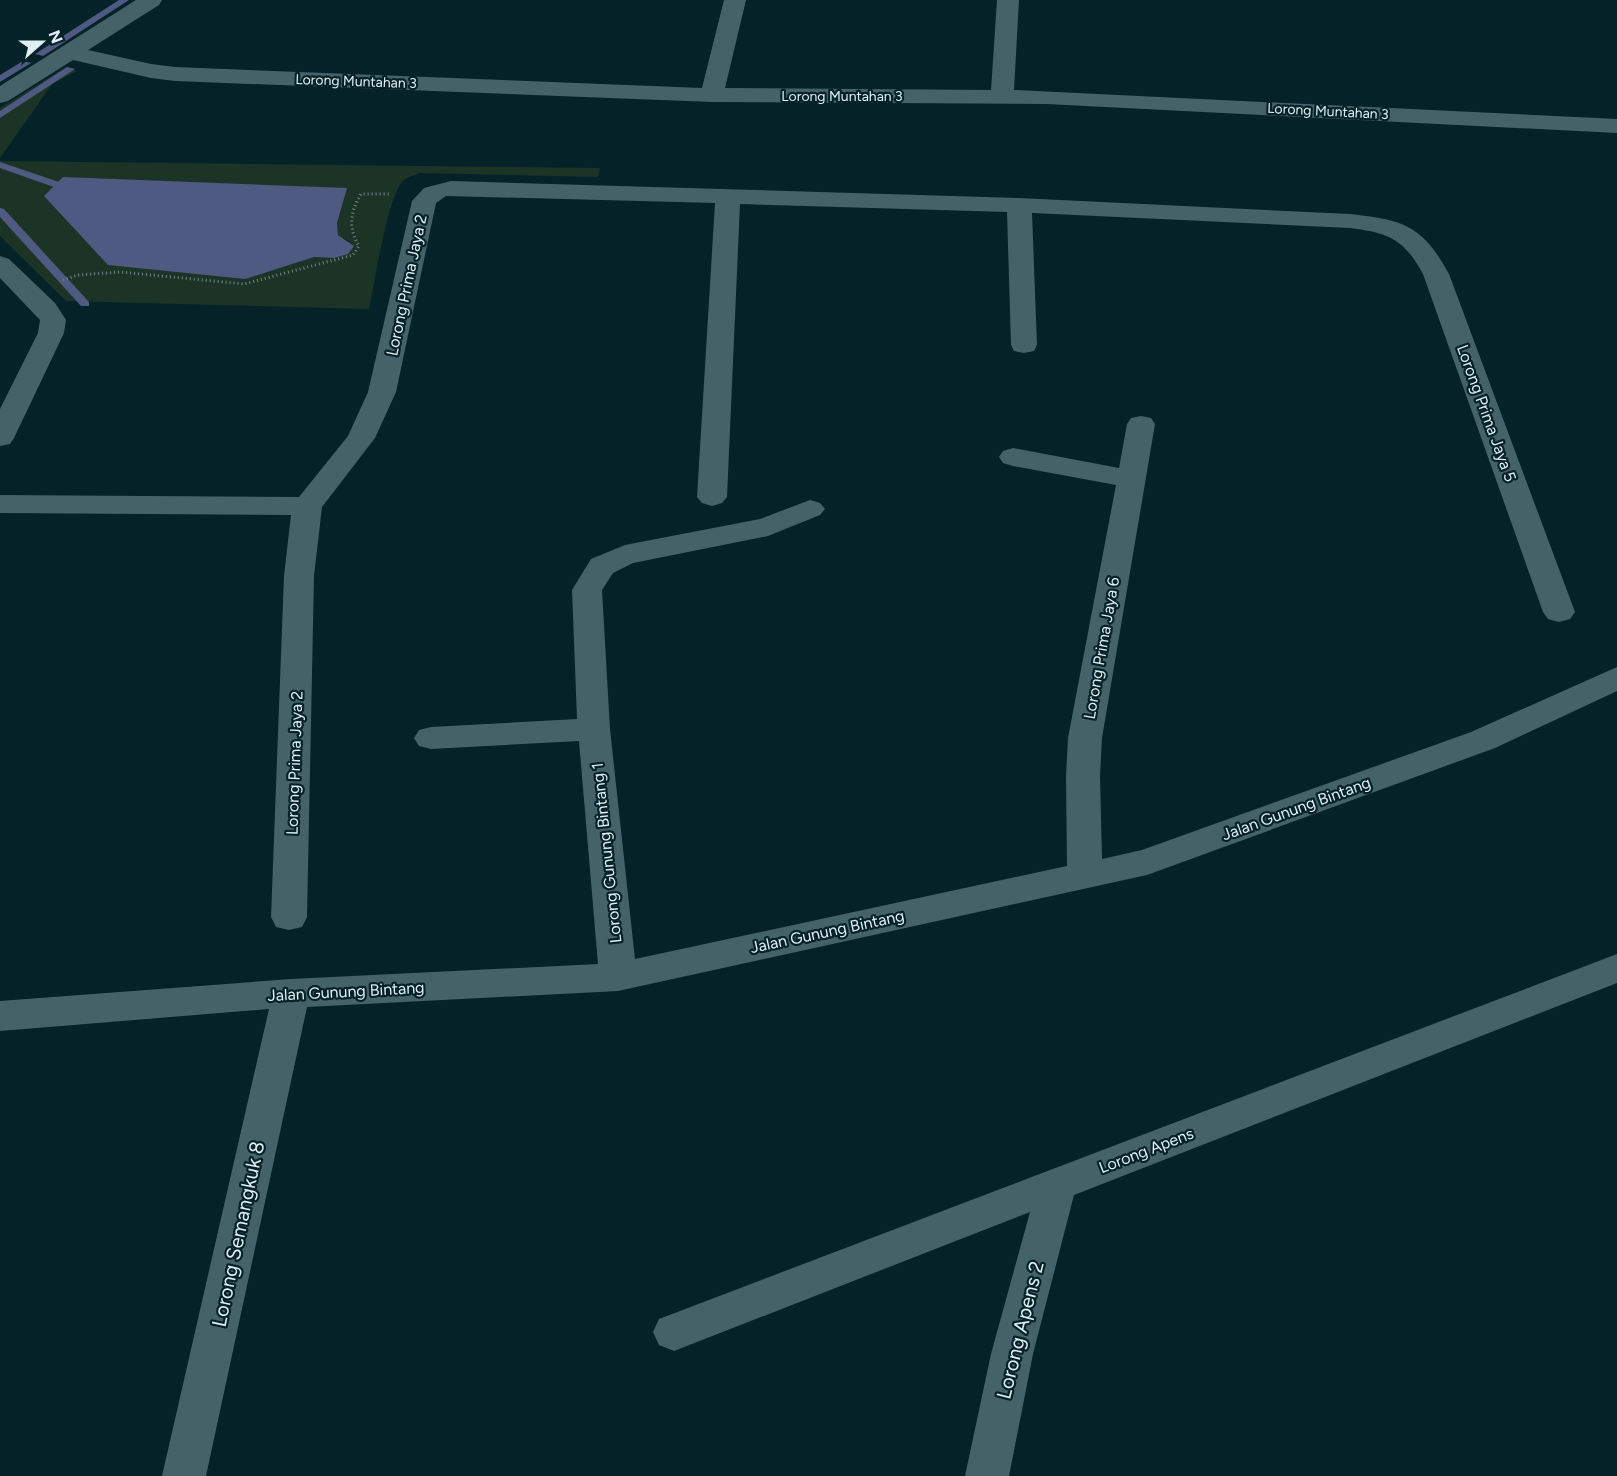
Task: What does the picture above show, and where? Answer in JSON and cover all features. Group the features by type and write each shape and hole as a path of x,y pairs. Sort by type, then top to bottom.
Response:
{"street":[{"path":"0,96 151,0"},
{"path":"712,95 735,0"},
{"path":"1002,97 1008,0"},
{"name":"Lorong Muntahan 3","path":"69,52 151,71 175,74 712,95 1002,97 1617,126"},
{"name":"Lorong Prima Jaya 2","path":"289,917 299,576 307,506 361,438 382,392 424,201 430,193 451,188 1019,205 1350,221 1395,229"},
{"path":"712,497 728,197"},
{"path":"1019,205 1024,345"},
{"name":"Lorong Prima Jaya 5","path":"1395,229 1411,237 1426,253 1436,274 1559,612"},
{"path":"0,264 46,309 53,320 51,333 0,438"},
{"name":"Lorong Prima Jaya 6","path":"1085,875 1083,776 1085,738 1141,424"},
{"path":"1013,457 1132,479"},
{"path":"0,504 307,506"},
{"name":"Lorong Gunung Bintang 1","path":"618,977 594,729 587,590 602,566 625,555 768,527 810,509"},
{"name":"Jalan Gunung Bintang","path":"0,1016 291,993 618,977 1147,862 1483,740 1617,678"},
{"path":"431,738 594,729"},
{"name":"Lorong Apens","path":"674,1332 1617,968"},
{"name":"Lorong Semangkuk 8","path":"184,1476 291,993"},
{"name":"Lorong Apens 2","path":"987,1476 1012,1354 1057,1185"}],"path":[{"path":"78,275 120,272 244,284 353,255 359,246 352,236 351,208 361,194 430,193"}],"green space":[{"path":"66,67 77,71 52,84 0,158 0,108"},
{"path":"0,161 600,168 598,177 419,173 406,179 397,191 391,206 369,309 66,301 0,236","holes":["346,188 337,223 338,235 350,242 334,258 314,257"]}],"water":[{"path":"63,177 347,188 337,223 338,235 354,246 348,254 334,258 314,257 245,279 108,265 44,196"}],"waterway":[{"path":"40,54 125,0"},
{"path":"0,79 26,63"},
{"path":"0,115 70,69"},
{"path":"0,165 55,184"},
{"path":"0,211 85,304"}]}
